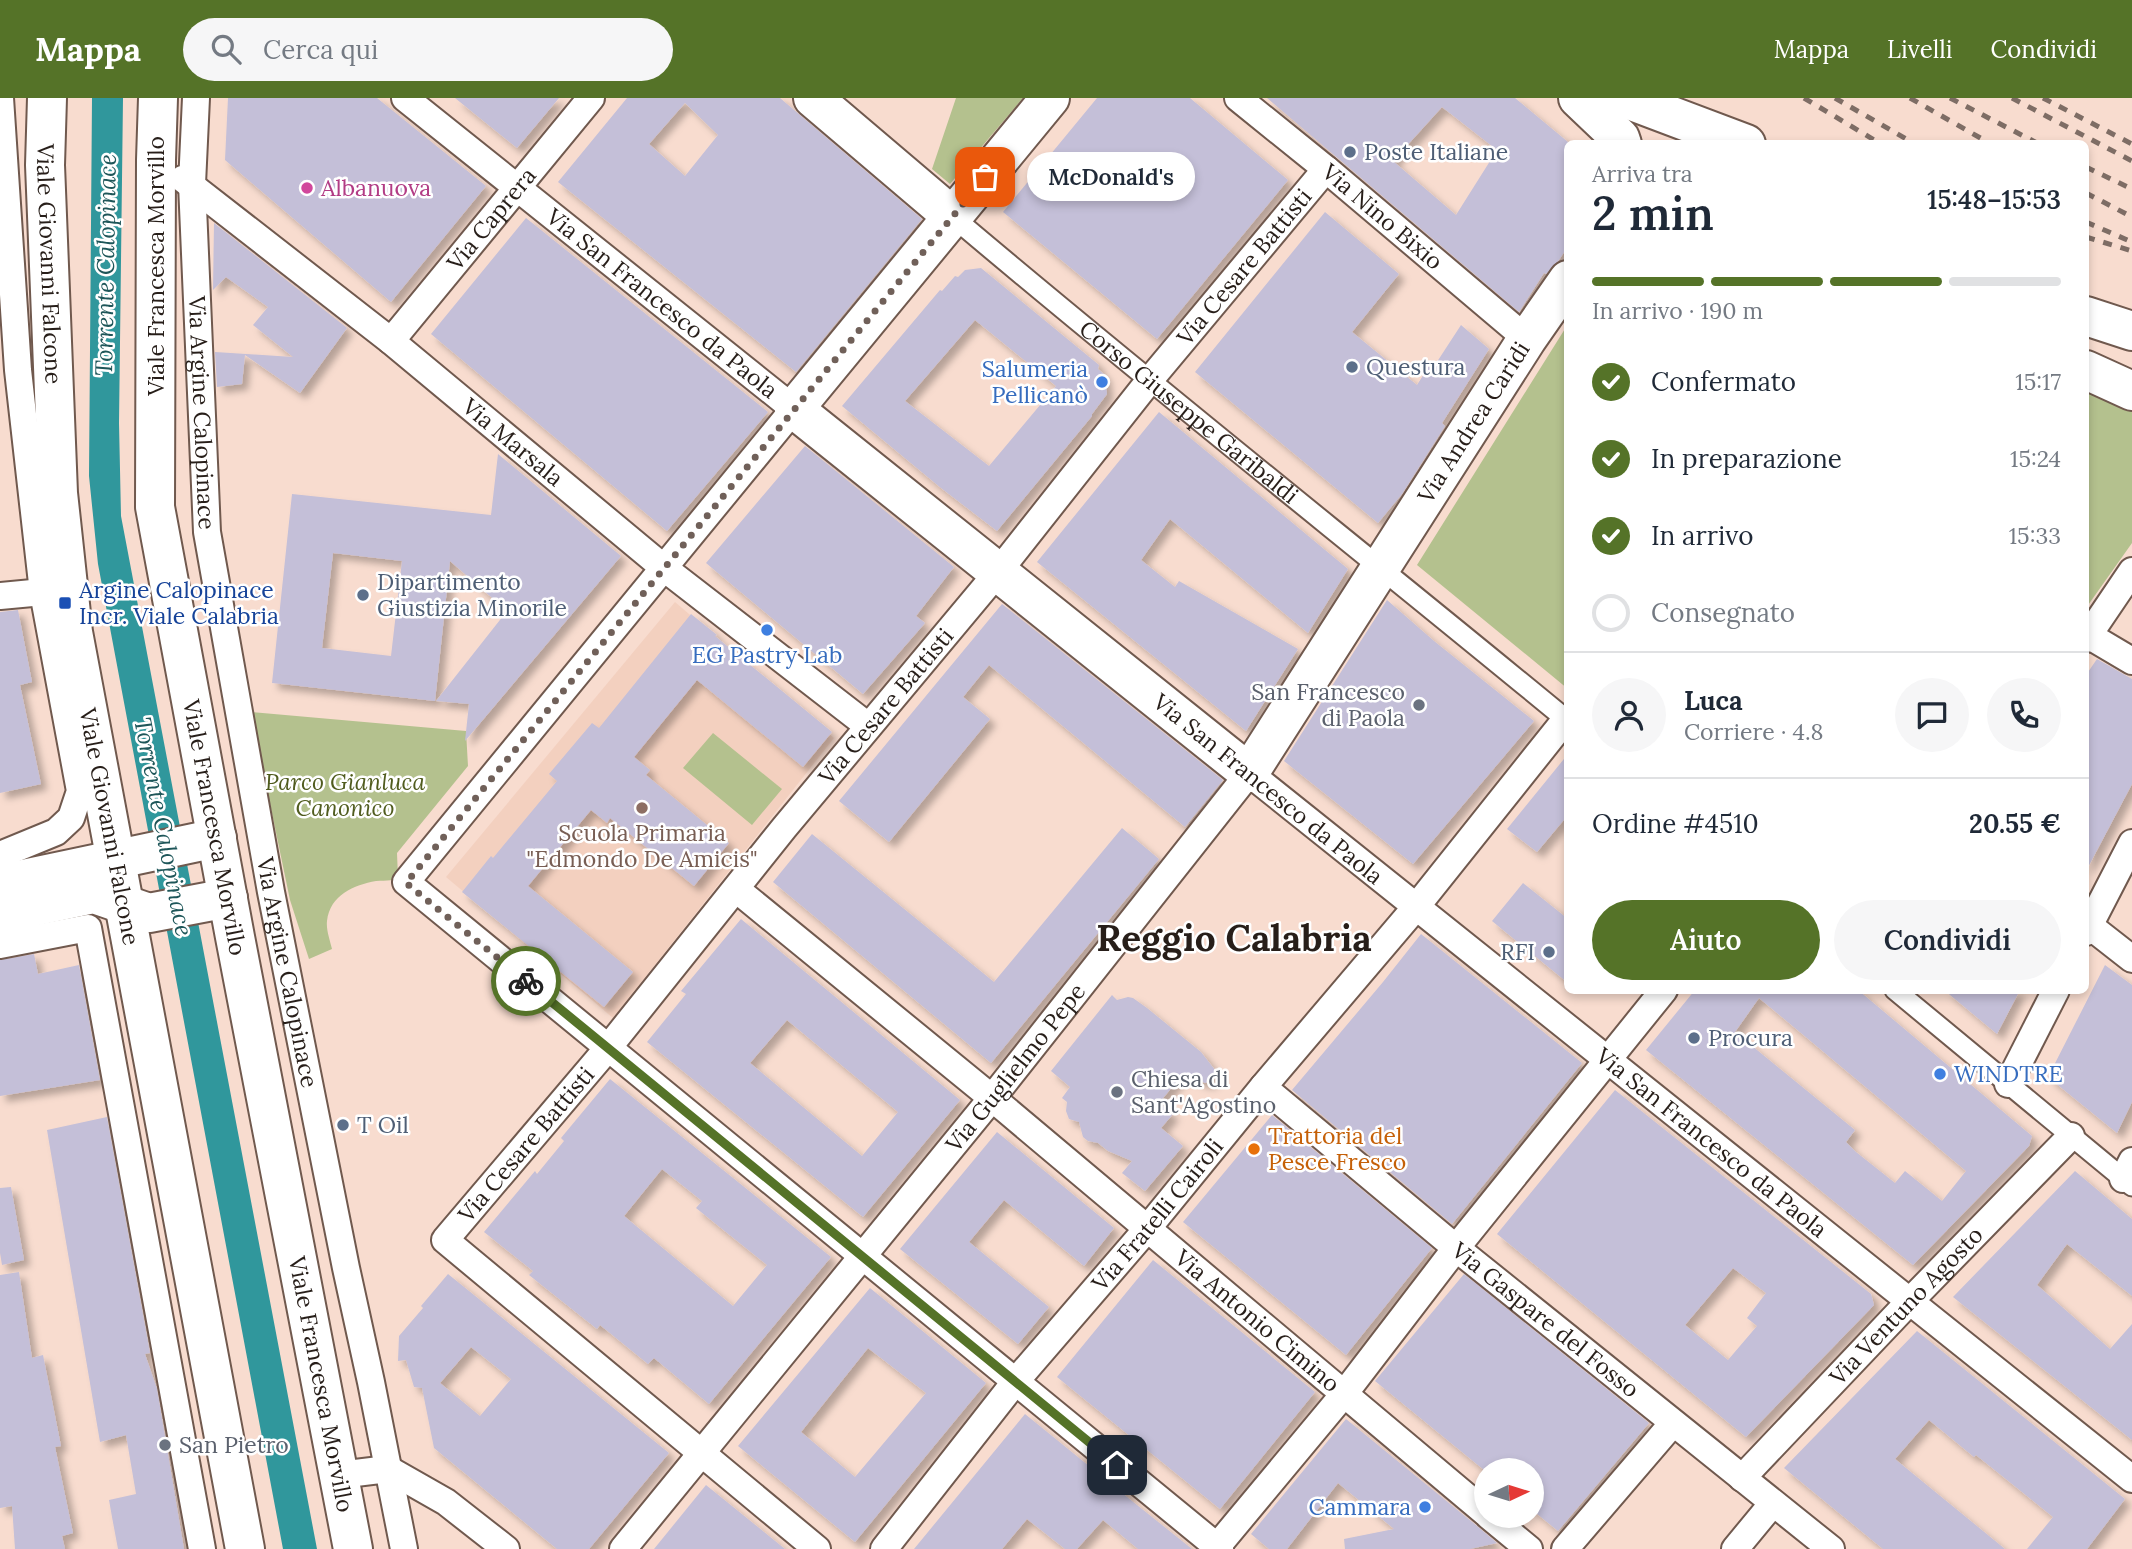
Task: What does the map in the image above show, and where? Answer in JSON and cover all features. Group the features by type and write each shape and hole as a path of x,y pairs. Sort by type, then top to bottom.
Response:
{"main road":[{"name":"Viale Giovanni Falcone","path":"47,98 45,165 58,493 73,632 136,909 245,1549"},
{"name":"Viale Francesca Morvillo","path":"158,98 155,507 219,900 267,1101 353,1549"},
{"name":"Corso Giuseppe Garibaldi","path":"813,98 953,217"},
{"path":"794,409 1051,98"},
{"path":"1578,98 1621,140"},
{"path":"1624,98 1738,140"},
{"name":"Via Andrea Caridi","path":"1381,567 1564,286"},
{"path":"2089,317 2132,331"},
{"path":"2089,371 2132,391"},
{"name":"Via San Francesco da Paola","path":"794,409 1249,773"},
{"name":"Via Guglielmo Pepe","path":"1249,773 1381,567"},
{"path":"0,884 208,839"},
{"path":"0,914 94,894 136,909 219,900"}],"street":[{"path":"0,98 2,185 18,370 43,592 80,791 71,818 56,832 0,855"},
{"name":"Via Argine Calopinace","path":"196,98 192,184 207,532 271,892 404,1549"},
{"name":"Via San Francesco da Paola","path":"405,98 794,409"},
{"name":"Via Caprera","path":"391,341 591,98"},
{"name":"Via Nino Bixio","path":"1238,98 1527,339"},
{"name":"Via Marsala","path":"156,160 192,184 391,341 664,568 868,726"},
{"name":"Via Cesare Battisti","path":"702,1453 444,1240 608,1048 868,726 998,572 1149,380 1326,169"},
{"name":"Corso Giuseppe Garibaldi","path":"953,217 1564,718"},
{"path":"794,409 406,883 1217,1548 1344,1394 1456,1248 1661,994"},
{"path":"2089,634 2132,571"},
{"path":"0,596 43,592"},
{"path":"2089,638 2132,661"},
{"name":"Via Fratelli Cairoli","path":"884,1549 1015,1382 1147,1229 1416,907 1564,724"},
{"name":"Via San Francesco da Paola","path":"1249,773 2132,1479"},
{"name":"Via Guglielmo Pepe","path":"623,1549 992,1098 1249,773"},
{"path":"2089,923 2132,843"},
{"name":"Via Antonio Cimino","path":"736,889 992,1098 1474,1502"},
{"path":"219,900 271,892"},
{"path":"0,945 88,928 202,1549"},
{"path":"2089,928 2132,959"},
{"path":"1900,994 2071,1136 2129,1175"},
{"path":"2008,1084 2054,994"},
{"name":"Via Gaspare del Fosso","path":"1263,1087 1456,1248 1831,1549"},
{"path":"267,1101 311,1094"},
{"name":"Via Ventuno Agosto","path":"1742,1478 2071,1136"},
{"path":"1565,1549 1672,1423"},
{"path":"702,1453 817,1549"},
{"path":"339,1475 388,1469 446,1502 506,1549"},
{"path":"1735,1549 1773,1503"},
{"name":"Via Antonio Cimino","path":"1504,1528 1529,1549"}],"shaded area":[{"name":"Scuola Primaria \"Edmondo De Amicis\"","path":"675,602 834,738 613,1018 446,877"}],"green space":[{"path":"956,98 1023,98 950,184 932,169"},
{"path":"1564,330 1564,686 1417,565"},
{"path":"2089,393 2132,411 2132,543 2089,604"},
{"name":"Parco Gianluca Canonico","path":"251,712 466,731 468,766 397,853 398,878 359,885 338,898 327,921 332,949 309,959 290,900"},
{"path":"713,733 782,789 752,825 683,768"}],"water":[{"name":"Torrente Calopinace","path":"92,98 123,98 119,423 121,516 317,1549 283,1549 98,564 89,476"}],"building":[{"path":"228,98 377,98 486,186 391,302 225,160"},
{"path":"455,98 559,98 517,148"},
{"path":"627,98 780,98 922,219 796,372 558,182","holes":["685,103 718,135 685,176 649,144"]},
{"path":"1097,98 1190,98 1288,180 1157,339 1003,212"},
{"path":"1267,98 1515,98 1566,140 1564,252 1546,274 1544,273 1519,312","holes":["1442,107 1497,150 1456,215 1393,161"]},
{"path":"1325,212 1399,274 1352,332 1417,385 1429,366 1433,368 1461,325 1489,349 1442,423 1445,426 1402,494 1378,523 1195,372"},
{"path":"526,218 768,412 667,531 431,334"},
{"path":"214,223 347,328 300,393 245,355 242,384 217,387 215,352 293,357 253,325 268,307 226,277 213,290"},
{"path":"981,268 1099,365 1098,369 1105,375 1107,394 1092,416 997,531 842,406 940,290 965,270","holes":["975,320 1056,386 989,466 905,401"]},
{"path":"1159,412 1348,569 1308,633 1170,519 1141,560 1175,587 1179,581 1298,649 1246,731 1037,562"},
{"path":"805,446 954,567 916,616 925,623 863,694 706,563"},
{"path":"498,454 621,556 465,741 469,704 436,701 507,611 450,561 435,701 272,683 292,494 491,515","holes":["333,553 402,561 391,656 322,648"]},
{"path":"1387,600 1534,721 1413,864 1284,761"},
{"path":"1002,604 1223,780 1185,827 989,665 963,697 990,719 889,842 839,801"},
{"path":"18,610 32,682 20,685 41,784 0,793 0,612"},
{"path":"691,614 832,732 803,767 697,680 634,757 650,770 646,775 729,843 694,886 610,818 607,823 591,810 528,886 633,972 604,1007 462,892 557,781 549,774 592,723 599,728"},
{"path":"2097,659 2132,679 2132,784 2089,865 2089,671"},
{"path":"1564,759 1564,820 1537,852 1507,829"},
{"path":"1122,828 1159,859 991,1063 773,882 812,834 994,982"},
{"name":"RFI","path":"1523,883 1564,916 1564,980 1492,921"},
{"path":"741,919 960,1100 863,1217 647,1042 686,994 681,991","holes":["787,1020 898,1112 862,1156 750,1063"]},
{"path":"1421,934 1582,1063 1452,1224 1292,1090"},
{"path":"34,954 38,974 79,965 100,1080 0,1096 0,960"},
{"path":"2105,965 2132,985 2132,1102 2117,1133 2048,1077"},
{"path":"1692,994 1863,994 2032,1136 2029,1146 1913,1265 1646,1050","holes":["1759,998 1966,1171 1942,1201 1905,1171 1895,1183 1856,1152 1846,1142 1855,1130 1735,1032"]},
{"path":"1949,994 2018,994 1997,1034"},
{"name":"Chiesa di Sant'Agostino","path":"1112,995 1117,1000 1133,998 1147,1008 1201,1052 1215,1070 1212,1081 1205,1083 1183,1074 1159,1103 1173,1114 1161,1128 1183,1146 1145,1191 1122,1173 1132,1161 1083,1137 1079,1122 1069,1119 1067,1102 1062,1098 1070,1087 1051,1071"},
{"path":"610,1079 831,1257 709,1404 654,1358 648,1364 600,1325 597,1329 529,1275 533,1271 484,1232 535,1171 537,1174 564,1141 561,1138","holes":["662,1169 702,1201 696,1208 767,1265 733,1306 624,1216"]},
{"path":"1615,1090 1871,1294 1874,1305 1746,1437 1497,1234","holes":["1733,1268 1766,1293 1747,1318 1757,1326 1728,1360 1685,1325"]},
{"path":"1272,1115 1432,1248 1346,1355 1183,1222"},
{"path":"107,1117 150,1353 145,1354 157,1389 184,1549 118,1549 112,1517 109,1500 136,1494 126,1435 100,1442 47,1130"},
{"path":"997,1132 1114,1228 1084,1266 1004,1200 969,1242 1049,1307 1018,1344 900,1249"},
{"path":"2075,1171 2132,1219 2132,1296 2067,1244 2037,1285 2110,1349 2132,1324 2132,1440 1953,1297"},
{"path":"11,1187 24,1260 2,1265 0,1188"},
{"path":"1153,1260 1315,1392 1220,1509 1057,1377"},
{"path":"19,1272 32,1358 43,1355 61,1446 55,1447 73,1533 62,1536 65,1549 15,1549 12,1506 0,1508 0,1275"},
{"path":"448,1274 669,1453 589,1549 557,1549 434,1448 422,1388 414,1387 406,1360 398,1361 399,1336 423,1308 421,1306","holes":["471,1347 511,1379 480,1416 440,1383"]},
{"path":"1464,1274 1649,1423 1558,1531 1544,1520 1544,1458 1474,1458 1474,1462 1375,1381"},
{"path":"870,1288 986,1383 855,1542 738,1446","holes":["868,1348 926,1393 855,1477 801,1432"]},
{"path":"1917,1331 2125,1499 2087,1549 2027,1549 2053,1517 1929,1420 1895,1459 2005,1549 1883,1549 1784,1468"},
{"path":"1025,1414 1192,1549 1138,1549 1103,1520 1077,1549 1065,1549 1027,1519 1002,1549 914,1549"},
{"path":"1346,1419 1474,1524 1474,1528 1479,1528 1497,1543 1470,1549 1345,1549 1344,1539 1394,1529 1338,1483 1287,1549 1269,1549 1251,1534"},
{"path":"706,1485 785,1549 654,1549"}],"railway":[{"path":"1804,98 1874,140"},
{"path":"1835,98 1908,140"},
{"path":"1910,98 1984,140"},
{"path":"1950,98 2031,140"},
{"path":"2012,98 2132,161"},
{"path":"2043,98 2132,144"},
{"path":"2089,168 2132,189"},
{"path":"2089,195 2132,217"},
{"path":"2089,223 2132,242"},
{"path":"2089,238 2132,251"}],"way so far":[{"path":"526,981 406,883 985,177"}],"place":[{"name":"Poste Italiane","path":"1350,152"},
{"name":"McDonald's","path":"985,177"},
{"name":"Albanuova","path":"307,188"},
{"name":"Questura","path":"1352,367"},
{"name":"Salumeria Pellicanò","path":"1102,382"},
{"name":"Dipartimento Giustizia Minorile","path":"363,595"},
{"name":"Argine Calopinace Incr. Viale Calabria","path":"65,603"},
{"name":"EG Pastry Lab","path":"767,630"},
{"name":"San Francesco di Paola","path":"1419,705"},
{"name":"Scuola Primaria \"Edmondo De Amicis\"","path":"642,808"},
{"name":"RFI","path":"1549,952"},
{"name":"Procura","path":"1694,1038"},
{"name":"WINDTRE","path":"1940,1074"},
{"name":"Chiesa di Sant'Agostino","path":"1117,1092"},
{"name":"T Oil","path":"343,1125"},
{"name":"Trattoria del Pesce Fresco","path":"1254,1149"},
{"name":"San Pietro","path":"165,1445"},
{"name":"Cammara","path":"1425,1507"}],"district":[{"name":"Reggio Calabria","path":"1234,938"}],"route":[{"path":"526,981 1117,1465"}]}
